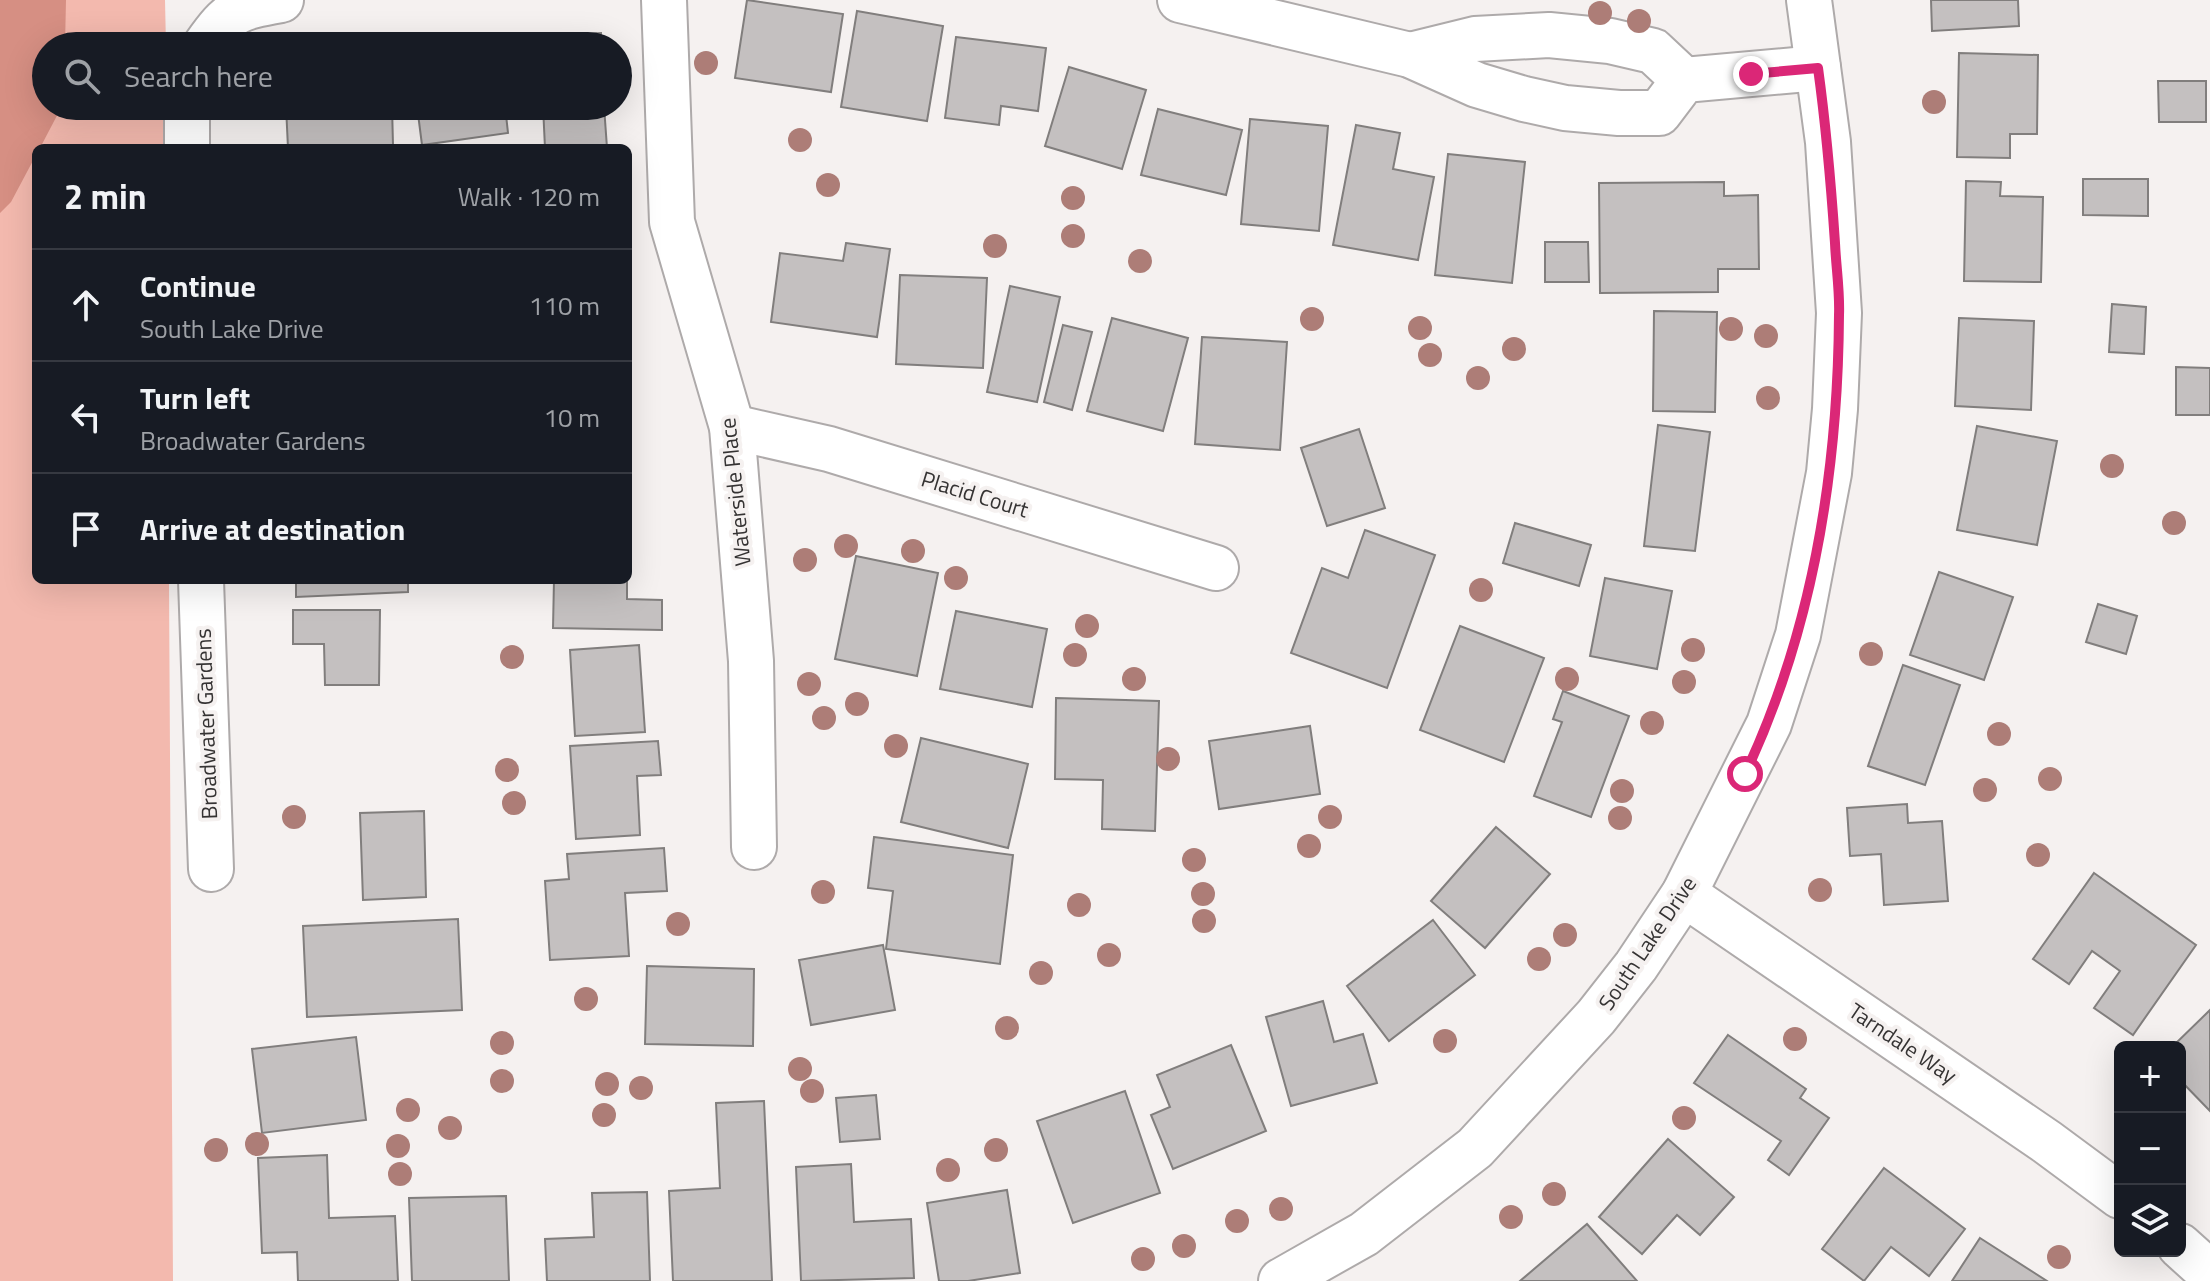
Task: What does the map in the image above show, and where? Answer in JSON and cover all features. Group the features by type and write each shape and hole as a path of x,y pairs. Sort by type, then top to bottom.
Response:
{"street":[{"path":"215,32 239,8 281,0"},
{"name":"Waterside Place","path":"664,0 672,222 732,427 751,661 754,847"},
{"path":"1180,0 1410,55 1477,85 1565,108 1659,113 1684,80 1818,68"},
{"name":"South Lake Drive","path":"1281,1281 1364,1234 1475,1148 1596,1017 1636,966 1684,894 1769,724 1798,635 1829,473 1839,313 1828,142 1809,0"},
{"path":"1410,55 1475,39 1549,35 1610,41 1653,51 1684,80"},
{"path":"187,120 187,144"},
{"name":"Placid Court","path":"732,427 829,449 1216,568"},
{"name":"Broadwater Gardens","path":"201,584 211,869"},
{"name":"Tarndale Way","path":"1684,894 2047,1142 2114,1192"}],"shaded area":[{"path":"0,0 165,0 166,32 32,32 32,120 166,120 166,144 32,144 32,584 169,584 173,1281 0,1281"},
{"path":"0,0 66,0 65,32 32,32 32,120 55,120 42,144 32,144 32,163 11,202 0,213"}],"building":[{"path":"747,0 843,14 831,92 735,78"},
{"path":"1931,0 2018,0 2019,26 1932,31"},
{"path":"857,11 943,26 927,121 841,107"},
{"path":"956,37 1046,48 1038,111 1001,106 999,125 945,118"},
{"path":"1959,53 2038,55 2037,134 2010,134 2010,158 1957,157"},
{"path":"1069,67 1146,90 1122,169 1045,146"},
{"path":"2158,81 2206,81 2206,122 2159,122"},
{"path":"1158,109 1242,130 1226,195 1141,175"},
{"path":"1250,119 1328,126 1319,231 1241,224"},
{"path":"287,120 392,120 393,144 288,144"},
{"path":"419,120 507,120 508,133 422,144"},
{"path":"544,120 605,120 607,144 545,144"},
{"path":"1356,125 1400,133 1393,169 1434,177 1418,260 1333,245"},
{"path":"1448,154 1525,162 1512,283 1435,275"},
{"path":"2083,179 2148,179 2148,216 2083,215"},
{"path":"1966,181 2001,182 2000,196 2043,197 2041,282 1964,281"},
{"path":"1724,182 1724,196 1758,195 1759,269 1718,269 1718,292 1600,293 1599,183"},
{"path":"1545,242 1588,242 1589,282 1545,282"},
{"path":"846,243 890,249 877,337 771,322 780,253 843,261"},
{"path":"900,275 987,278 983,368 896,364"},
{"path":"1010,286 1060,297 1037,402 987,392"},
{"path":"2112,304 2146,307 2144,354 2109,352"},
{"path":"1654,311 1717,312 1715,412 1653,411"},
{"path":"1112,318 1188,338 1163,431 1087,411"},
{"path":"1959,318 2034,321 2031,410 1955,406"},
{"path":"1063,325 1092,332 1072,410 1044,402"},
{"path":"1202,337 1287,342 1280,450 1195,444"},
{"path":"2176,367 2210,368 2210,415 2176,415"},
{"path":"1658,425 1710,432 1695,551 1644,546"},
{"path":"1977,426 2057,441 2037,545 1957,530"},
{"path":"1359,429 1385,508 1327,526 1301,448"},
{"path":"1515,523 1591,545 1579,586 1503,563"},
{"path":"1365,530 1435,555 1387,688 1291,653 1322,568 1348,578"},
{"path":"856,556 938,573 917,676 835,659"},
{"path":"1939,572 2013,597 1984,680 1910,655"},
{"path":"1605,578 1672,591 1657,669 1590,656"},
{"path":"296,584 408,584 408,592 296,597"},
{"path":"554,584 627,584 627,599 662,600 662,630 553,628"},
{"path":"2098,604 2137,616 2126,654 2086,642"},
{"path":"293,610 380,610 379,685 325,685 324,644 293,644"},
{"path":"956,611 1047,629 1032,707 940,689"},
{"path":"1460,626 1544,658 1504,762 1420,730"},
{"path":"639,645 645,732 575,736 570,650"},
{"path":"1903,665 1960,685 1925,785 1868,766"},
{"path":"1563,691 1629,716 1591,817 1534,796 1562,722 1553,719"},
{"path":"1056,698 1159,701 1155,831 1102,829 1103,780 1055,779"},
{"path":"1310,726 1320,794 1219,809 1209,741"},
{"path":"921,738 1028,764 1008,848 901,822"},
{"path":"658,741 661,775 637,776 640,835 576,839 570,746"},
{"path":"1907,804 1908,823 1942,821 1948,901 1884,905 1881,854 1850,856 1847,808"},
{"path":"424,811 426,897 363,900 360,813"},
{"path":"1496,827 1550,874 1485,948 1431,901"},
{"path":"874,837 1013,855 1000,964 886,949 893,891 868,888"},
{"path":"664,848 667,891 625,893 629,956 550,960 545,881 569,879 567,854"},
{"path":"2094,873 2196,945 2133,1035 2094,1008 2120,971 2092,951 2069,984 2033,959"},
{"path":"458,919 462,1010 307,1017 303,926"},
{"path":"1433,920 1475,975 1389,1041 1347,986"},
{"path":"883,945 895,1010 811,1025 799,960"},
{"path":"647,966 754,969 753,1046 645,1044"},
{"path":"1323,1001 1334,1042 1363,1034 1377,1083 1291,1106 1266,1017"},
{"path":"2210,1010 2210,1111 2186,1086 2186,1041 2178,1041"},
{"path":"1728,1035 1806,1089 1800,1098 1829,1118 1789,1175 1768,1160 1781,1141 1694,1083"},
{"path":"356,1037 366,1120 262,1133 252,1049"},
{"path":"1231,1045 1266,1131 1173,1169 1151,1115 1170,1107 1157,1075"},
{"path":"1125,1091 1160,1193 1073,1223 1037,1121"},
{"path":"876,1095 880,1139 840,1142 836,1098"},
{"path":"764,1101 772,1281 673,1281 669,1191 720,1188 716,1103"},
{"path":"1668,1139 1734,1197 1700,1235 1677,1215 1642,1254 1599,1217"},
{"path":"327,1155 329,1218 395,1216 398,1281 298,1281 297,1252 262,1253 258,1158"},
{"path":"851,1164 854,1222 911,1219 914,1278 801,1281 796,1167"},
{"path":"1884,1168 1965,1229 1929,1276 1891,1247 1864,1281 1822,1249"},
{"path":"1007,1190 1020,1273 968,1281 939,1281 927,1203"},
{"path":"647,1192 650,1281 547,1281 545,1239 594,1237 592,1193"},
{"path":"506,1196 509,1281 412,1281 409,1198"},
{"path":"1587,1224 1637,1281 1520,1281"},
{"path":"1980,1238 2047,1281 1952,1281"}],"route":[{"path":"1745,774 1769,724 1798,635 1818,538 1829,473 1835,409 1839,313 1828,142 1818,68 1751,74"}]}
